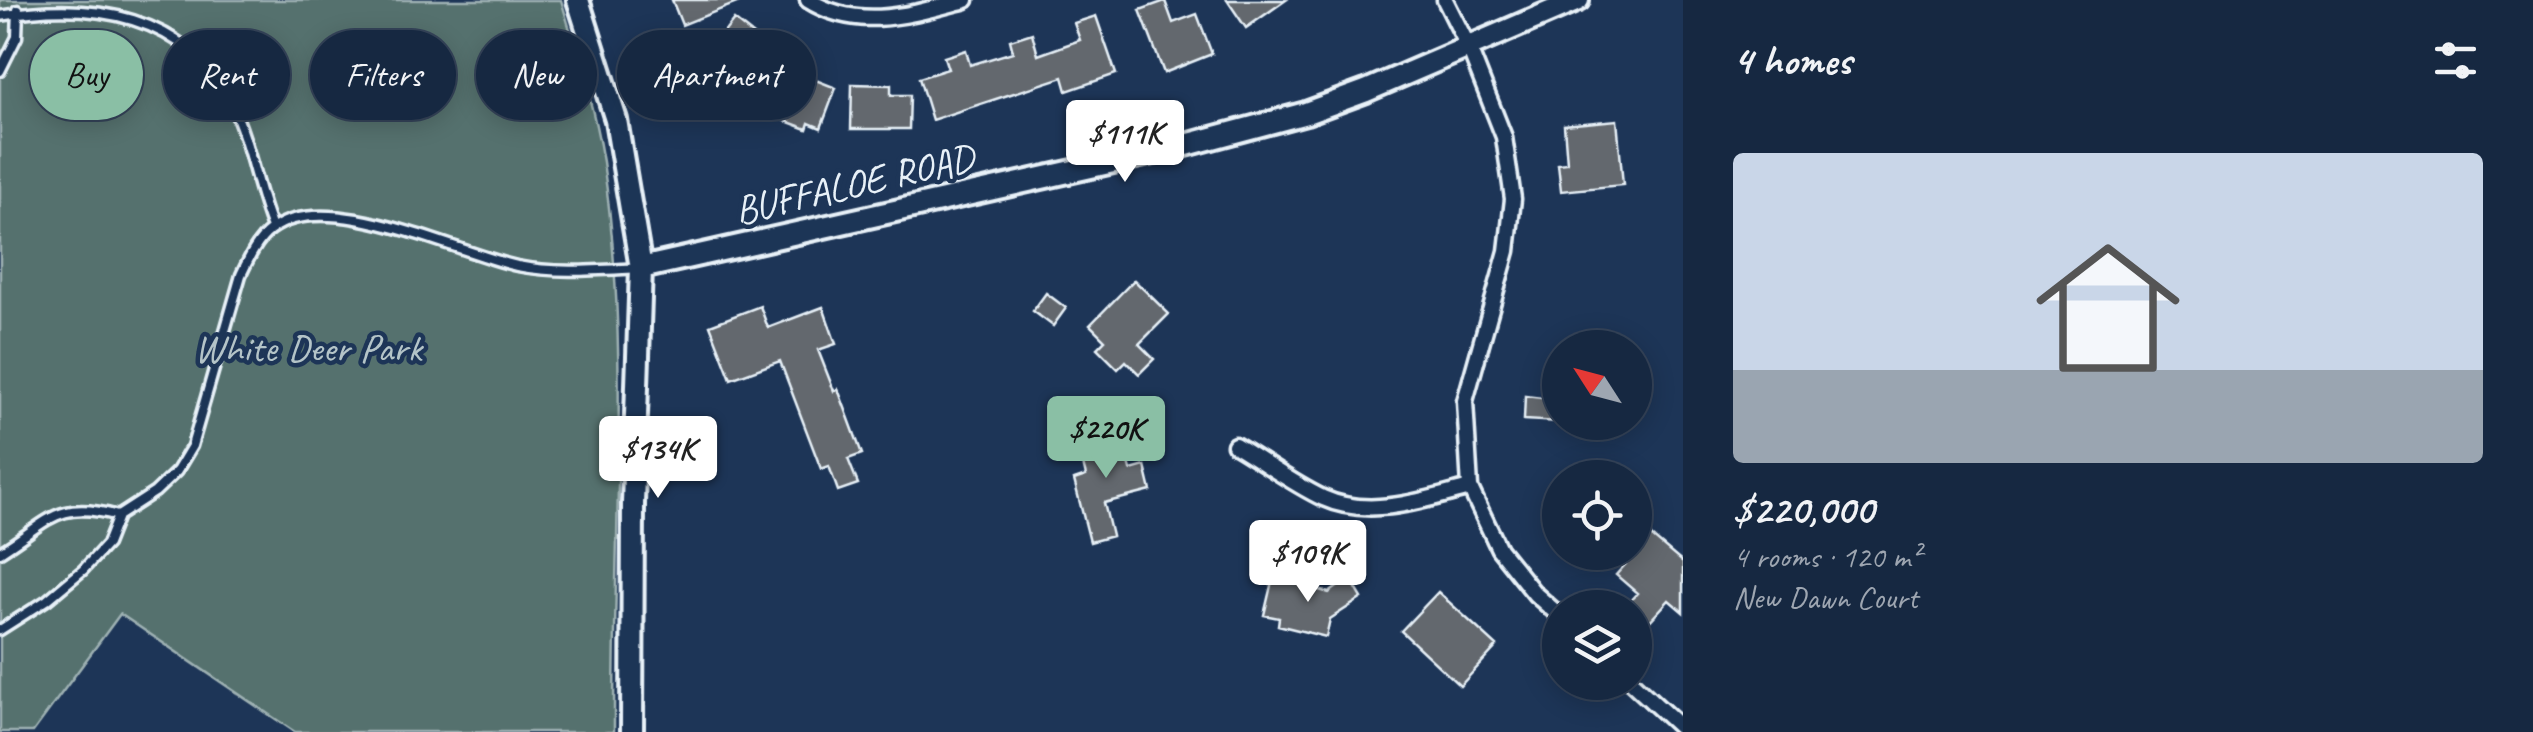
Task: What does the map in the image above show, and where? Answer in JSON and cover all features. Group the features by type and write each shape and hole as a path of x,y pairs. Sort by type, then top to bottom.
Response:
{"street":[{"path":"578,0 616,120 640,268 632,732"},
{"path":"808,0 839,14 892,19 966,0"},
{"path":"1445,0 1469,48 1504,137 1513,198 1507,251 1465,401 1470,488 1500,549 1542,600"},
{"name":"BUFFALOE ROAD","path":"640,268 1268,124 1366,91 1578,0"},
{"path":"1236,445 1326,500 1370,508 1470,488"},
{"path":"1651,700 1683,730"}],"lane":[{"path":"0,16 66,2 89,4 148,19 184,42 219,82 233,107 272,228"},
{"path":"0,71 16,37 18,10"},
{"path":"0,630 47,600 83,570 107,544 118,516 155,492 176,471 192,446 236,288 252,253 272,228 295,220 346,217 412,231 488,259 520,266 561,272 640,268"},
{"path":"0,552 48,517 74,508 118,516"}],"green space":[{"name":"White Deer Park","path":"0,0 561,0 570,30 476,30 476,120 595,121 611,232 619,374 614,732 295,732 120,614 33,732 0,732"}],"building":[{"path":"672,0 742,0 742,1 682,25"},
{"path":"1227,0 1286,0 1246,28"},
{"path":"1165,1 1173,23 1197,14 1212,54 1164,73 1140,10"},
{"path":"1096,16 1116,74 1067,91 1063,77 932,120 919,78 948,69 944,57 966,50 970,65 1013,52 1010,40 1032,33 1038,55 1080,40 1074,23"},
{"path":"734,20 747,30 726,30"},
{"path":"816,80 836,88 821,128 809,123 807,129 783,120 816,120"},
{"path":"852,84 891,85 891,95 910,95 909,129 851,129"},
{"path":"1617,120 1623,185 1561,191 1558,164 1567,163 1564,125"},
{"path":"1134,280 1169,314 1139,344 1154,359 1139,374 1126,361 1118,369 1097,348 1105,340 1090,325"},
{"path":"1046,293 1066,308 1053,326 1033,311"},
{"path":"760,306 768,328 823,307 836,344 818,350 834,391 838,389 862,454 848,459 858,484 838,491 829,466 821,469 780,361 731,379 710,325"},
{"path":"1525,396 1542,398 1542,421 1524,420"},
{"path":"1122,432 1131,470 1145,466 1151,491 1104,503 1112,536 1090,542 1074,480 1086,476 1078,444"},
{"path":"1652,537 1683,563 1683,612 1669,600 1652,619 1652,590 1634,590 1616,575 1620,570 1652,570"},
{"path":"1273,577 1329,593 1350,578 1362,598 1330,619 1326,637 1278,625 1279,618 1264,615"},
{"path":"1438,592 1497,646 1460,686 1401,631"}]}
